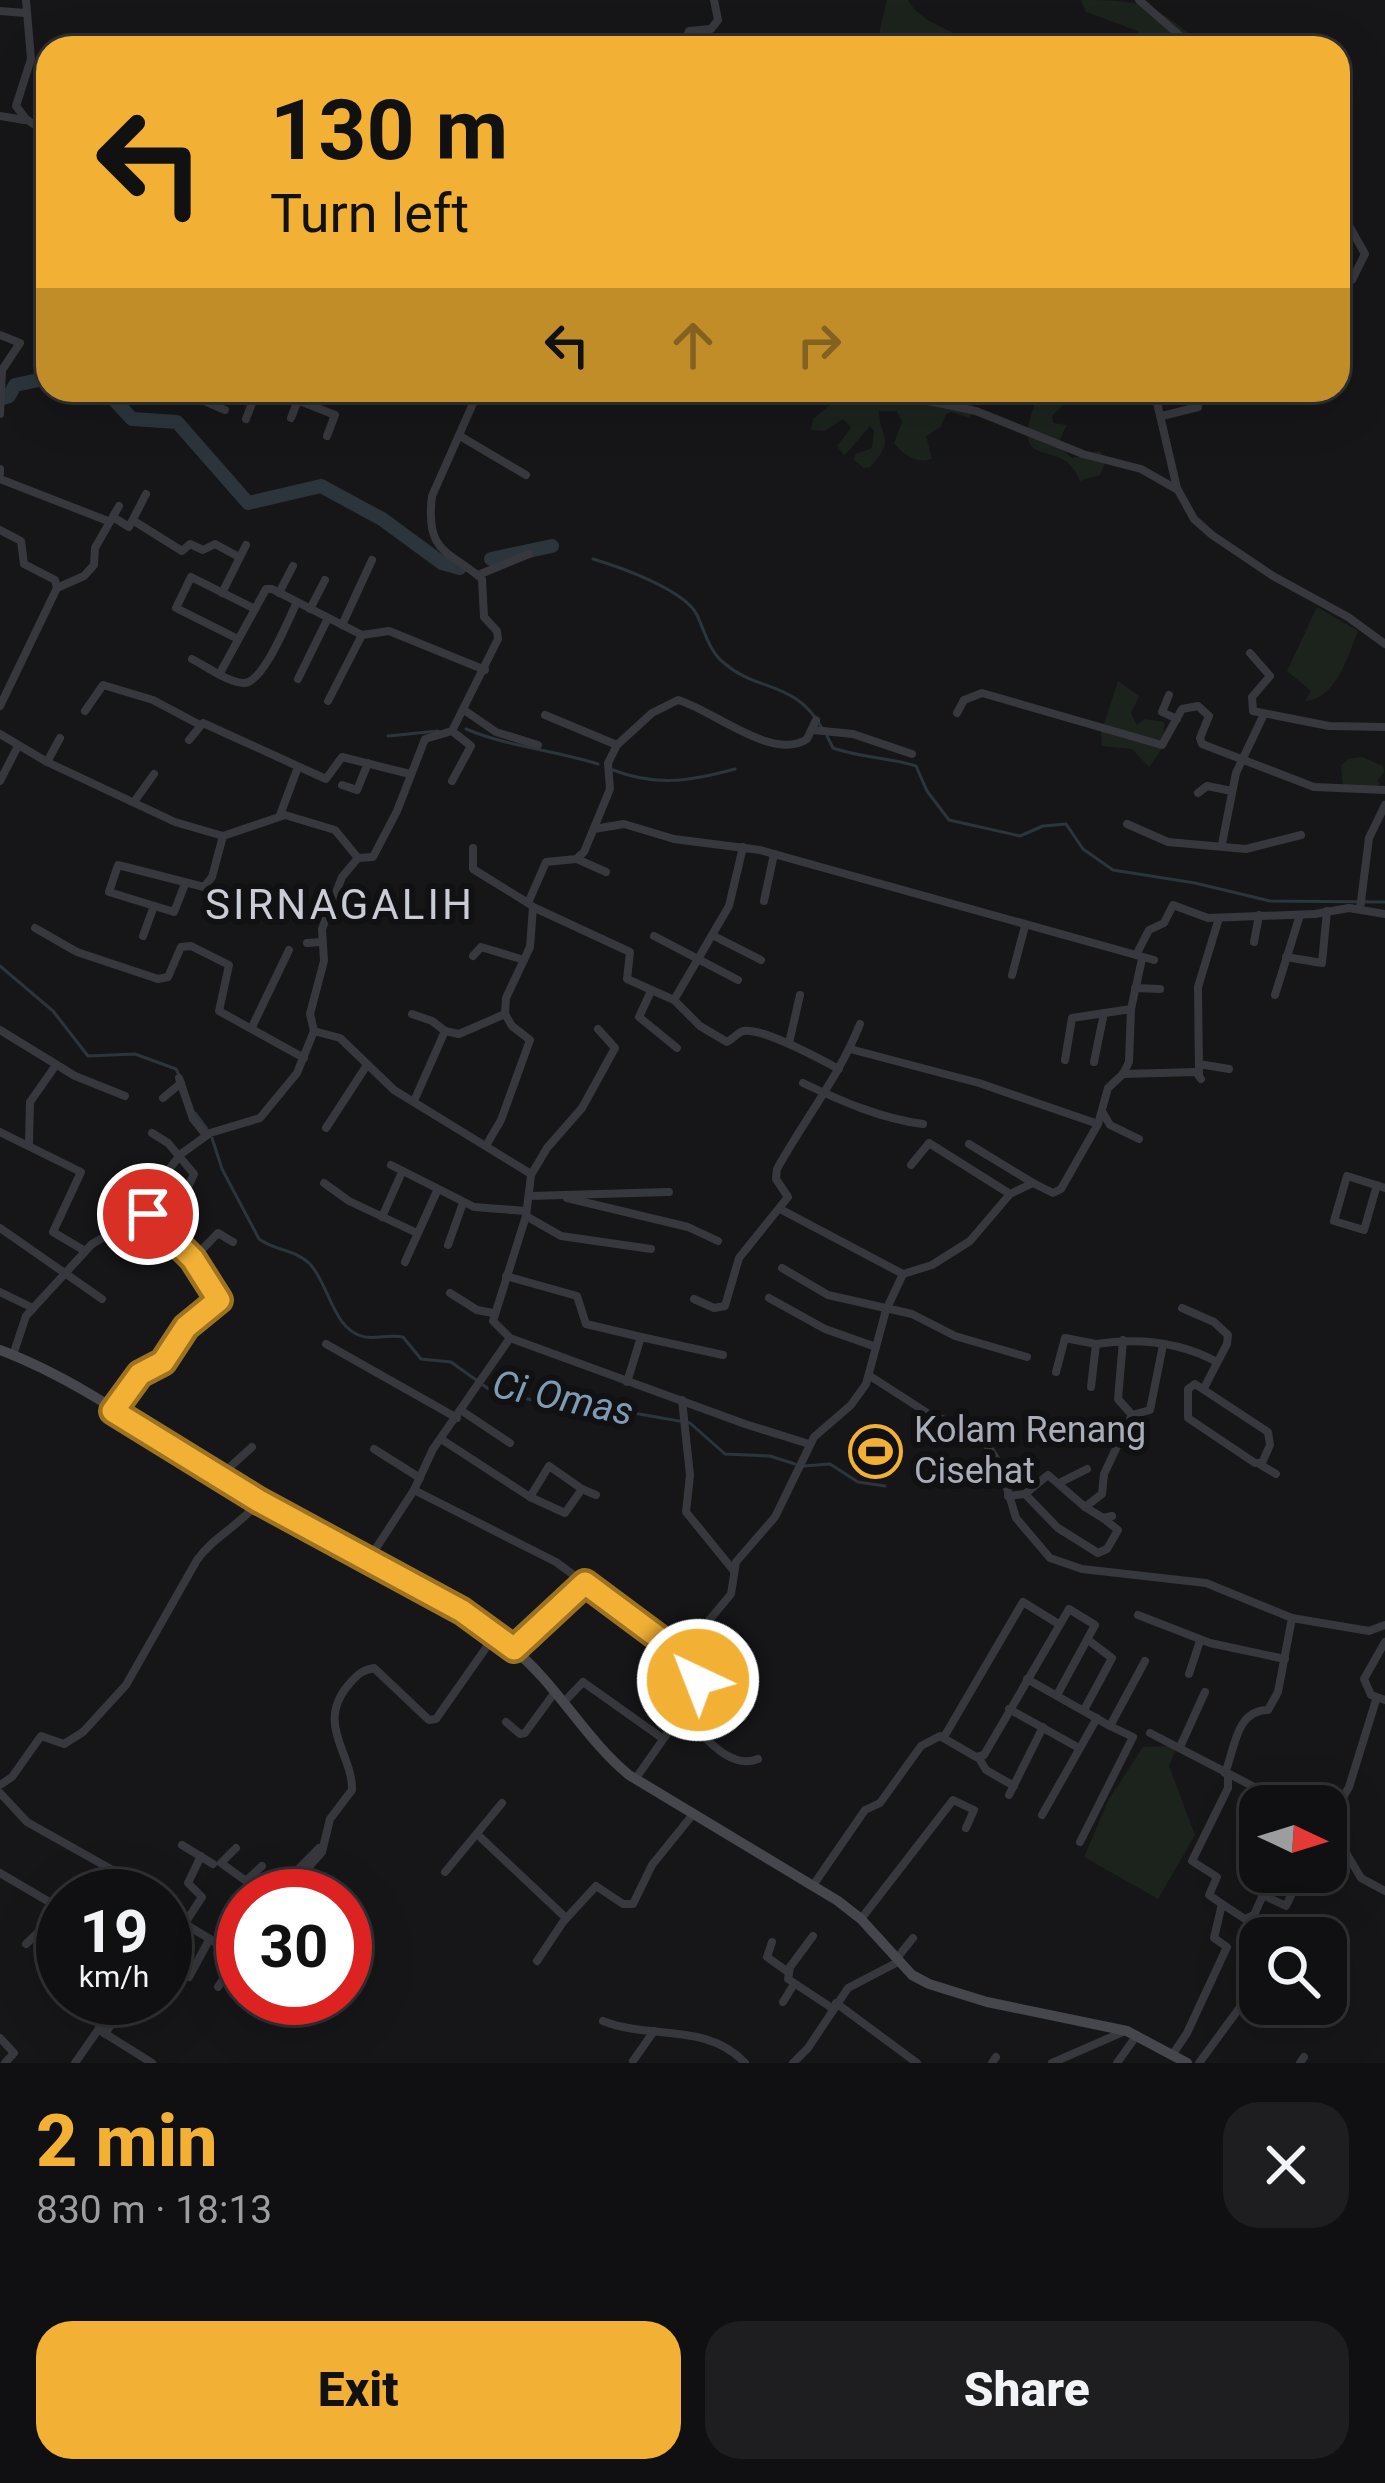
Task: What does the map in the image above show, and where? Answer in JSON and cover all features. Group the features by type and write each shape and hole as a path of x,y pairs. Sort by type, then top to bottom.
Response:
{"main road":[{"path":"0,1350 113,1411 259,1501 462,1611 514,1649 603,1751 635,1780 814,1884 861,1919 921,1980 949,1991 1132,2033 1187,2063"}],"street":[{"path":"26,0 31,64 16,106 36,126"},
{"path":"687,36 689,31 711,28 718,20 714,0"},
{"path":"1139,0 1180,36"},
{"path":"0,11 25,13"},
{"path":"0,116 26,119"},
{"path":"1350,227 1365,254 1350,282"},
{"path":"0,335 20,342 2,370 1,410"},
{"path":"211,402 225,410"},
{"path":"246,419 252,402"},
{"path":"291,418 297,402"},
{"path":"303,402 335,415 327,436"},
{"path":"13,1355 21,1326 33,1308 100,1238 148,1214 179,1157 209,1134 260,1118 297,1073 314,1031 310,1014 324,962 322,929 342,877 358,858 374,856 425,739 452,730 498,634 484,617 478,574 443,554 431,513 432,496 473,402"},
{"path":"937,402 1031,431 1083,454 1141,469 1178,490"},
{"path":"1158,402 1178,490 1194,519 1385,644"},
{"path":"1162,416 1198,407"},
{"path":"460,436 526,475"},
{"path":"0,474 129,527 146,494"},
{"path":"57,588 85,576 94,565 95,548 119,506"},
{"path":"134,521 182,550 190,544 203,550 217,544 239,557"},
{"path":"0,530 21,541 24,564 55,580 57,588 0,706"},
{"path":"222,593 246,545"},
{"path":"478,574 530,554"},
{"path":"342,625 372,560"},
{"path":"279,592 293,566"},
{"path":"238,639 176,608 191,577 255,609"},
{"path":"310,609 325,580"},
{"path":"220,673 266,590 362,634 389,631 484,670"},
{"path":"192,659 242,683 257,677 297,602"},
{"path":"298,679 328,618"},
{"path":"328,701 362,634"},
{"path":"1250,652 1270,676 1252,697 1253,711 1329,726 1385,727"},
{"path":"85,712 103,685 153,700 200,725"},
{"path":"956,713 964,700 982,693 1162,745 1182,709 1198,706 1209,716 1200,742 1314,787 1385,790"},
{"path":"1169,695 1162,712 1177,718"},
{"path":"576,859 584,852 610,789 608,764 617,746 652,713 677,700 711,712 758,740 799,745 819,728 912,754"},
{"path":"464,710 496,732 538,746"},
{"path":"1222,844 1232,791 1264,714"},
{"path":"545,715 617,746"},
{"path":"189,740 205,723 328,779 343,757 410,774"},
{"path":"452,730 471,744 452,781"},
{"path":"0,734 47,763 175,822 223,836 280,815 335,830 358,858"},
{"path":"47,763 60,738"},
{"path":"0,781 18,746"},
{"path":"342,785 357,790 368,763"},
{"path":"280,815 298,767"},
{"path":"134,803 154,774"},
{"path":"1198,793 1207,786 1232,791"},
{"path":"1360,906 1369,838 1385,805"},
{"path":"594,829 624,824 674,839 774,854 1154,961"},
{"path":"1127,824 1168,842 1249,848 1301,835"},
{"path":"184,884 176,911 109,893 118,866 201,888 209,884 223,836"},
{"path":"674,1000 732,898 743,847"},
{"path":"473,848 473,869 530,905 630,952 626,976 674,1000 700,1026 728,1042 744,1031 789,1043 839,1069"},
{"path":"764,901 774,854"},
{"path":"487,1144 501,1120 530,1040 508,1022 506,998 532,939 530,905 545,862 576,859 606,872"},
{"path":"143,936 154,906"},
{"path":"969,1144 1049,1192 1058,1191 1098,1124 1108,1088 1123,1074 1132,1047 1131,1009 1139,957 1150,930 1164,923 1171,906 1219,918 1300,915 1360,906 1385,914"},
{"path":"1286,957 1322,963 1327,911"},
{"path":"1254,942 1258,915"},
{"path":"1274,994 1300,915"},
{"path":"1200,1072 1198,987 1219,918"},
{"path":"1012,975 1025,926"},
{"path":"35,928 77,952 158,979 168,977 181,946 191,946 230,965 219,1010 304,1058"},
{"path":"654,936 738,980"},
{"path":"714,936 761,960"},
{"path":"307,943 322,942"},
{"path":"473,956 481,947 524,960"},
{"path":"252,1027 289,950"},
{"path":"1135,988 1160,989"},
{"path":"651,992 639,1017 677,1048"},
{"path":"789,1043 800,995"},
{"path":"1066,1060 1072,1018 1131,1009"},
{"path":"1094,1062 1104,1013"},
{"path":"412,1014 458,1034 505,1014"},
{"path":"694,1300 714,1308 725,1306 739,1258 788,1194 776,1179 777,1169 804,1120 826,1093 860,1024"},
{"path":"598,1028 614,1044 614,1051 582,1108 547,1148 531,1175 526,1213 493,1313 496,1326 510,1338 807,1448"},
{"path":"0,1030 56,1065 124,1096"},
{"path":"314,1031 340,1037 394,1090 531,1175"},
{"path":"414,1101 445,1031"},
{"path":"850,1049 979,1083 1098,1124"},
{"path":"29,1144 30,1102 56,1065"},
{"path":"326,1128 367,1065"},
{"path":"1123,1074 1229,1069"},
{"path":"163,1098 180,1080 193,1118 209,1134"},
{"path":"803,1082 902,1122 923,1124"},
{"path":"1102,1111 1110,1125 1139,1139"},
{"path":"0,1132 82,1172 53,1232 85,1252"},
{"path":"152,1133 194,1174 188,1187"},
{"path":"911,1165 929,1143 1010,1194"},
{"path":"391,1165 463,1203 526,1213 561,1236 651,1249"},
{"path":"382,1217 402,1172"},
{"path":"1347,1177 1381,1186 1364,1230 1334,1221 1347,1177"},
{"path":"324,1183 417,1233"},
{"path":"780,1209 903,1274 932,1265 970,1241 1010,1194 1033,1183"},
{"path":"405,1262 437,1190"},
{"path":"530,1196 669,1192"},
{"path":"567,1198 688,1227 718,1241"},
{"path":"448,1245 463,1203"},
{"path":"113,1411 140,1374 163,1362 186,1327 219,1300 193,1259 148,1214"},
{"path":"0,1228 102,1299"},
{"path":"193,1259 218,1233 233,1242"},
{"path":"782,1268 828,1295 912,1314 955,1336 1028,1357"},
{"path":"735,1566 775,1517 807,1448 851,1405 870,1376 886,1310 903,1274"},
{"path":"506,1276 574,1294 580,1298 586,1324 723,1355"},
{"path":"450,1293 471,1307 493,1313"},
{"path":"1,1294 33,1308"},
{"path":"769,1298 816,1325 876,1347"},
{"path":"1182,1308 1214,1322 1228,1335 1204,1388"},
{"path":"627,1382 641,1336"},
{"path":"369,1561 441,1439 510,1338"},
{"path":"1056,1372 1065,1338 1162,1345 1192,1350 1217,1362"},
{"path":"1123,1340 1118,1399 1132,1415"},
{"path":"1091,1388 1096,1343"},
{"path":"326,1344 510,1443"},
{"path":"1085,1508 1102,1494 1102,1479 1132,1415 1150,1410 1162,1345"},
{"path":"870,1376 929,1414 977,1436 997,1457 1016,1518 1041,1552 1061,1564 1206,1583 1292,1618 1372,1631 1385,1625"},
{"path":"1260,1464 1270,1445 1268,1432 1204,1388 1189,1387 1188,1418 1260,1464 1276,1474"},
{"path":"682,1400 690,1475 687,1516 735,1566 736,1582 689,1641 686,1652"},
{"path":"441,1439 530,1497 566,1513 582,1490"},
{"path":"219,1477 252,1447"},
{"path":"374,1449 420,1478"},
{"path":"530,1497 549,1466 596,1495"},
{"path":"1059,1483 1087,1469"},
{"path":"1008,1496 1025,1494 1043,1476 1118,1529 1107,1550 1098,1553 1058,1528 1025,1494"},
{"path":"414,1490 547,1558 675,1650 686,1652 695,1664 695,1694 635,1780"},
{"path":"111,1869 26,1822 0,1789 41,1736 62,1745 83,1732 121,1691 196,1560 259,1501"},
{"path":"514,1649 585,1583"},
{"path":"944,1737 1023,1602 1057,1623"},
{"path":"979,1758 1065,1610 1071,1609 1095,1623 1057,1695"},
{"path":"1138,1615 1200,1640 1285,1659"},
{"path":"1292,1618 1276,1697 1268,1710 1253,1711 1244,1718 1226,1774 1228,1788 1192,1861 1217,1877 1209,1895 1245,1919 1254,1915 1263,1894 1286,1906 1292,1893"},
{"path":"307,1869 322,1852 330,1820 352,1790 335,1729 346,1686 364,1670 374,1668 429,1720 436,1720 495,1635"},
{"path":"1084,1710 1112,1658 1088,1640"},
{"path":"1189,1674 1200,1640"},
{"path":"1347,1790 1381,1700 1366,1688 1365,1674 1385,1642"},
{"path":"1110,1726 1145,1661"},
{"path":"1027,1678 1133,1737 1080,1842"},
{"path":"506,1722 525,1733 559,1698 584,1682 662,1738"},
{"path":"1180,1747 1204,1692"},
{"path":"1010,1709 1079,1748"},
{"path":"682,1714 732,1759 747,1763 758,1759"},
{"path":"1042,1815 1097,1718"},
{"path":"814,1884 865,1810 880,1803 921,1746 935,1736 979,1758 1011,1790 1043,1727"},
{"path":"1150,1733 1248,1785"},
{"path":"861,1919 953,1800 974,1810 966,1828"},
{"path":"445,1872 502,1803"},
{"path":"537,1961 566,1918 598,1885 623,1904 633,1904 655,1861 695,1812"},
{"path":"478,1835 566,1918"},
{"path":"182,1844 213,1864"},
{"path":"297,1869 319,1847"},
{"path":"230,1869 221,1863 236,1848"},
{"path":"1347,1854 1361,1878 1385,1891"},
{"path":"192,1875 201,1856"},
{"path":"259,1869 262,1866"},
{"path":"0,1873 36,1894"},
{"path":"192,1887 202,1897 192,1911"},
{"path":"1173,2054 1227,1947 1214,1938 1222,1904"},
{"path":"192,1928 216,1944"},
{"path":"26,1944 36,1935"},
{"path":"788,1972 813,1936"},
{"path":"793,2063 852,1984 897,1960 913,1938"},
{"path":"192,1971 209,1940"},
{"path":"772,1942 767,1957 788,1972 794,1984 916,2063"},
{"path":"783,2002 794,1984"},
{"path":"1199,2063 1239,2009"},
{"path":"603,2021 619,2028 709,2039 732,2050 745,2063"},
{"path":"100,2025 152,2063"},
{"path":"76,2063 107,2025"},
{"path":"633,2061 655,2030"},
{"path":"1052,2063 1132,2033"},
{"path":"1117,2063 1132,2033"},
{"path":"0,2038 22,2063"},
{"path":"5,2063 14,2053"}],"shaded area":[{"path":"887,0 908,0 921,15 958,36 880,36"},
{"path":"1081,0 1136,4 1162,14 1192,36 1137,36 1138,31 1086,12"},
{"path":"834,402 975,402 970,418 946,414 941,427 926,436 932,458 922,461 894,443 902,422 897,411 879,411 885,444 870,467 864,468 854,460 855,454 872,448 870,426 844,456 837,446 851,428 843,419 824,431 811,430 813,419"},
{"path":"1036,402 1065,402 1052,416 1053,423 1067,425 1057,445 1072,458 1100,451 1105,463 1100,475 1080,481 1061,459 1031,446 1030,418"},
{"path":"1317,607 1358,631 1333,685 1305,701 1311,691 1287,671"},
{"path":"1118,681 1139,696 1131,713 1137,725 1144,719 1164,722 1163,747 1149,767 1132,749 1102,746 1101,733"},
{"path":"1362,757 1383,766 1378,787 1343,787 1341,766 1348,759"},
{"path":"1177,1746 1169,1766 1195,1835 1158,1899 1084,1857 1109,1799 1143,1747"}],"waterway":[{"path":"0,399 9,396 15,385 36,381"},
{"path":"116,402 132,419 177,422 248,503 321,486 382,519 442,563 460,568"},
{"path":"491,559 552,546"},
{"path":"593,559 679,597 697,615 724,663 788,694 822,728"},
{"path":"466,729 598,764"},
{"path":"388,736 438,731"},
{"path":"827,736 833,748 916,766 927,791 949,820 1020,836 1043,826 1066,824 1083,849 1113,870 1270,901 1385,902"},
{"path":"613,770 644,779 674,780 735,769"},
{"name":"Ci Omas","path":"0,966 53,1011 88,1056 135,1054 176,1069 180,1077"},
{"name":"Ci Omas","path":"195,1113 207,1129"},
{"name":"Ci Omas","path":"212,1138 222,1169 259,1239 310,1264 339,1317 354,1333 403,1337 421,1359 451,1362 490,1390 569,1409 611,1409 690,1423 725,1454 770,1456 795,1464"},
{"name":"Ci Omas","path":"804,1466 830,1464 858,1482 885,1486"}],"place":[{"name":"Kolam Renang Cisehat","path":"875,1451"}],"district":[{"name":"SIRNAGALIH","path":"340,904"}],"route":[{"path":"148,1214 193,1259 219,1300 186,1327 163,1362 140,1374 113,1411 259,1501 462,1611 514,1649 585,1583 675,1650 686,1652 698,1680"}]}
